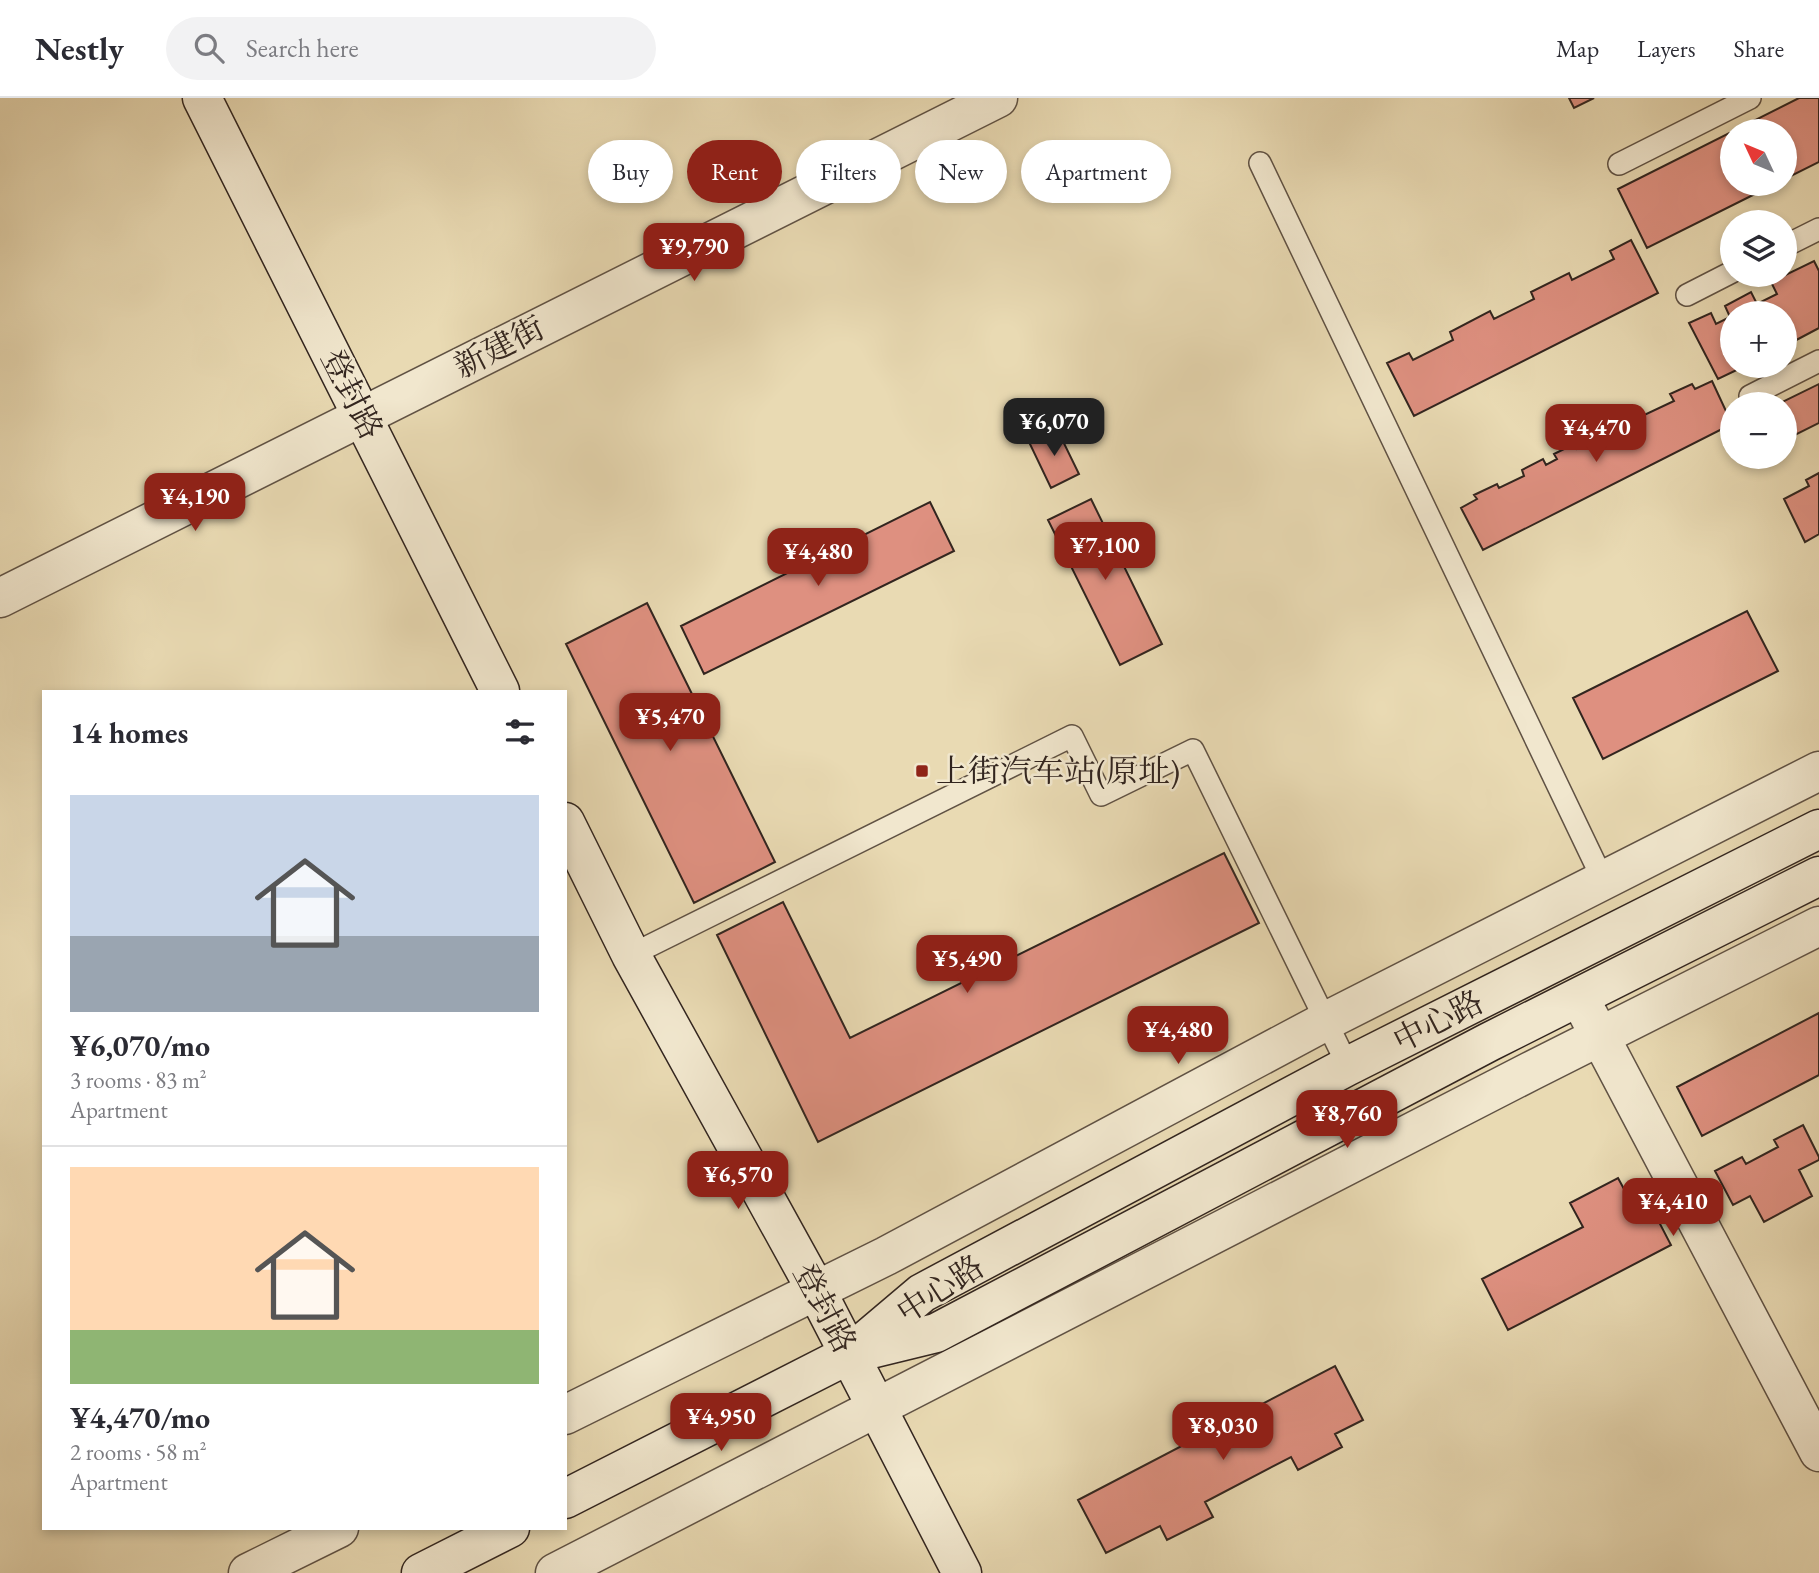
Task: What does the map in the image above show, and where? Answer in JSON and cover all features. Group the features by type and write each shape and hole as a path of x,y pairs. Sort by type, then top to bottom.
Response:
{"street":[{"name":"登封路","path":"202,98 500,690"},
{"name":"新建街","path":"0,598 998,98"},
{"path":"567,1414 886,1256 1326,1021 1819,771"},
{"name":"登封路","path":"567,826 631,955 816,1290 962,1573"},
{"name":"中心路","path":"850,1354 922,1293 1349,1066 1819,829"},
{"name":"中心路","path":"567,1498 850,1354 936,1333 1489,1042 1819,876"},
{"path":"555,1573 1819,926"},
{"path":"1579,996 1819,1452"},
{"path":"248,1573 335,1530"},
{"path":"421,1573 506,1530"}],"lane":[{"path":"1619,164 1750,98"},
{"path":"1260,163 1603,880"},
{"path":"1797,240 1819,229"},
{"path":"1687,295 1720,278"},
{"path":"1758,392 1819,361"},
{"path":"631,955 1072,736 1101,795 1193,750 1349,1066"}],"building":[{"path":"1569,98 1594,98 1574,108"},
{"path":"1799,98 1819,98 1819,162 1797,173 1797,119 1757,119"},
{"path":"1720,138 1720,196 1751,196 1647,248 1618,189"},
{"path":"1631,240 1658,293 1414,416 1387,363 1409,353 1413,360 1453,340 1450,332 1490,311 1494,319 1534,299 1531,292 1569,273 1572,280 1614,259 1610,251"},
{"path":"1814,261 1819,271 1819,328 1797,340 1797,301 1763,301 1777,294 1774,287 1797,287 1797,269"},
{"path":"1751,292 1756,301 1734,301"},
{"path":"1711,313 1716,324 1720,322 1718,379 1689,323"},
{"path":"1712,381 1720,398 1720,430 1483,550 1461,508 1477,499 1474,495 1497,484 1499,488 1524,476 1522,470 1543,459 1546,465 1557,459 1554,454 1574,444 1577,449 1609,433 1607,428 1635,413 1638,418 1674,401 1670,394 1692,384 1695,389"},
{"path":"1819,384 1819,423 1797,434 1797,395"},
{"path":"1057,429 1079,474 1051,488 1029,442"},
{"path":"1819,473 1819,534 1805,542 1784,499 1809,486 1806,480"},
{"path":"1091,499 1162,644 1120,665 1048,520"},
{"path":"930,502 954,551 704,674 681,626"},
{"path":"647,603 775,862 694,903 566,644"},
{"path":"1747,611 1778,671 1603,759 1573,698"},
{"path":"1224,853 1259,923 818,1142 717,935 783,902 850,1038"},
{"path":"1819,1013 1819,1075 1702,1136 1677,1087"},
{"path":"1803,1125 1819,1157 1819,1160 1799,1170 1812,1196 1764,1222 1750,1196 1733,1205 1715,1171 1742,1157 1746,1164 1778,1147 1774,1140"},
{"path":"1618,1178 1631,1202 1645,1195 1671,1245 1508,1330 1482,1279 1583,1227 1570,1203"},
{"path":"1335,1366 1363,1420 1335,1434 1342,1447 1298,1470 1291,1457 1205,1502 1213,1517 1167,1540 1160,1526 1106,1553 1078,1500"}],"place":[{"name":"上街汽车站(原址)","path":"922,771"}]}
